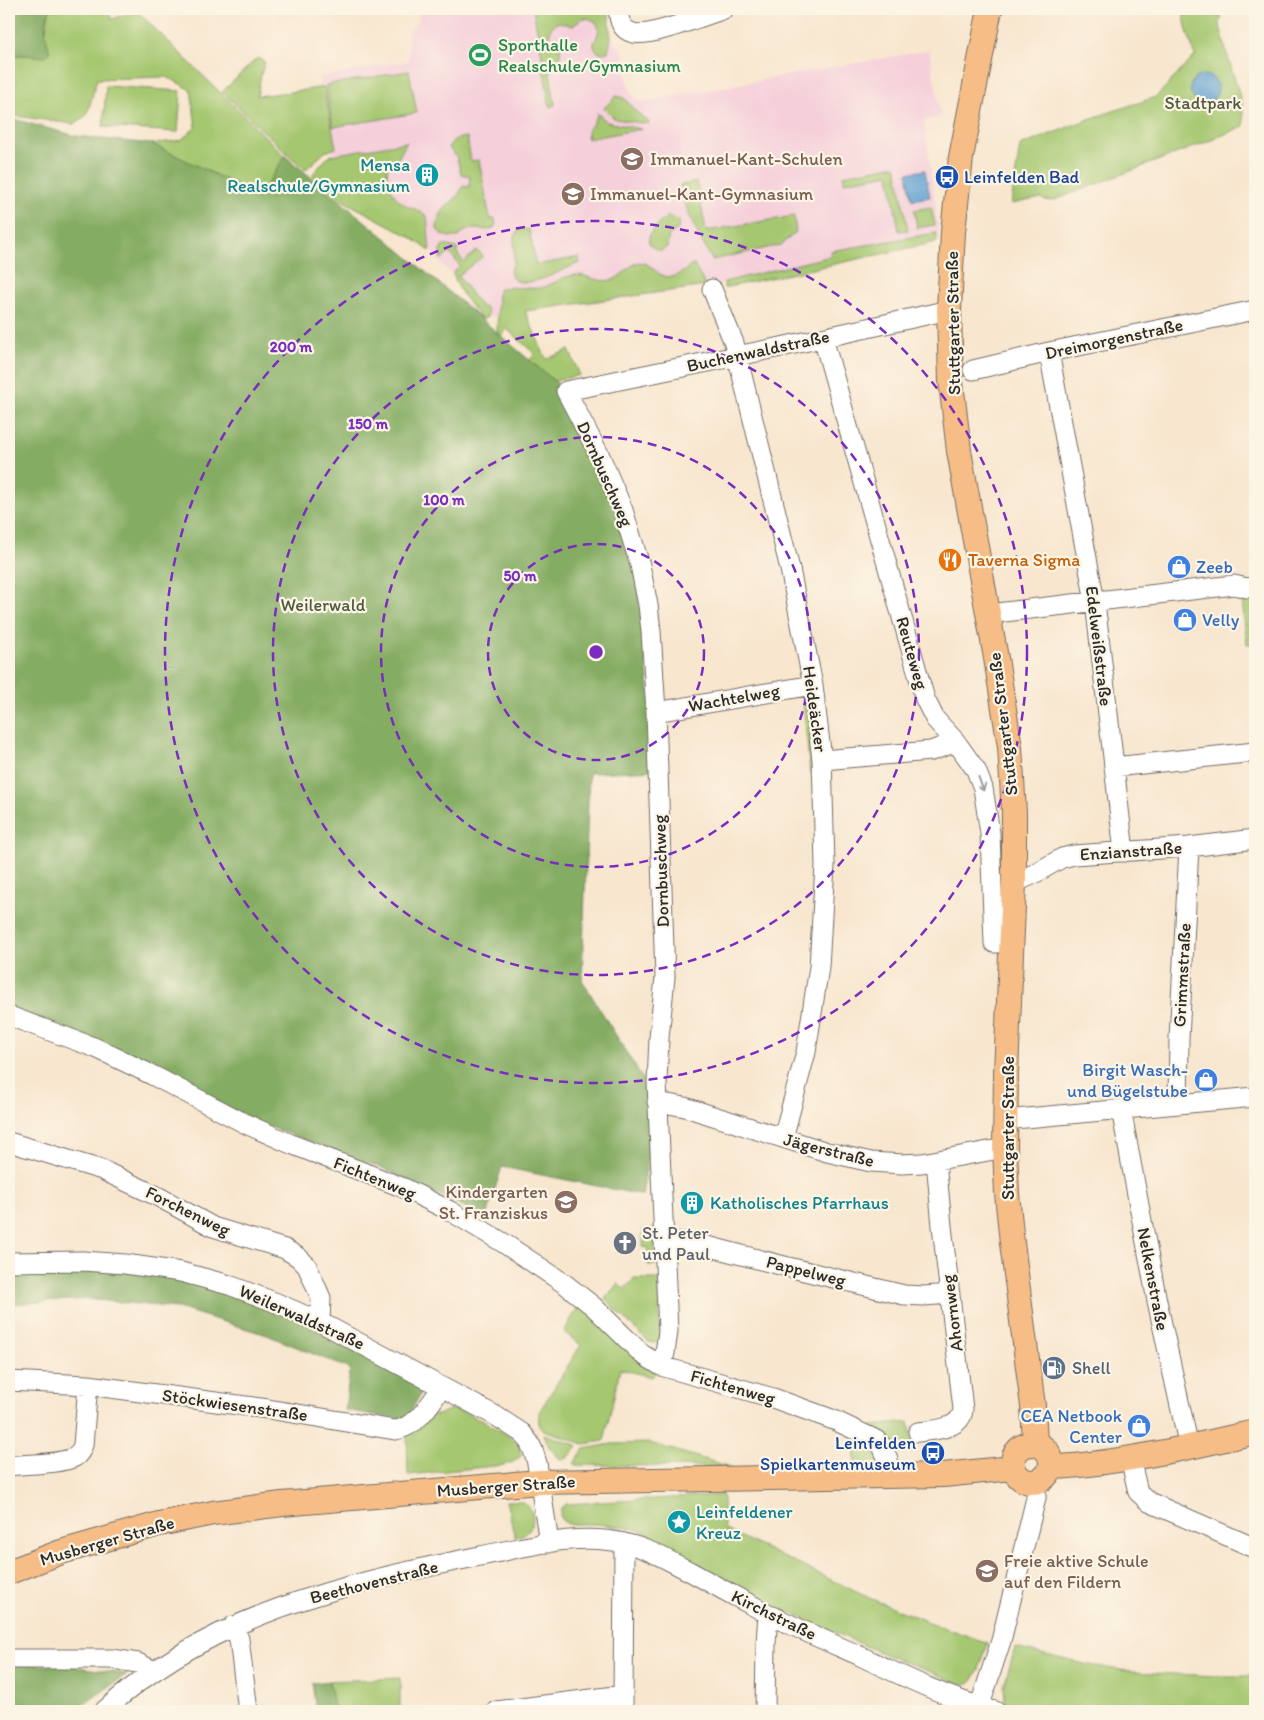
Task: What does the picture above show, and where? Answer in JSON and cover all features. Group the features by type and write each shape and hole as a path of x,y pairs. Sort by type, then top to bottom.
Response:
{"main road":[{"name":"Stuttgarter Straße","path":"990,9 961,157 953,232 949,310 952,382 959,451 1010,747 1014,813 1014,883 1005,1148 1012,1243 1033,1406 1036,1444"},
{"path":"1044,1474 1050,1454 1042,1445 1028,1444 1016,1452 1013,1468 1024,1480 1069,1467 1189,1447 1255,1432"},
{"name":"Musberger Straße","path":"9,1572 61,1552 129,1532 223,1512 282,1504 539,1482 943,1475 1013,1468"}],"street":[{"path":"618,9 620,22 628,31 635,34 650,33 724,9"},
{"name":"Heideäcker","path":"712,289 732,334 795,592 813,686 822,760 825,865 819,966 806,1052 783,1138"},
{"name":"Buchenwaldstraße","path":"566,391 949,310"},
{"name":"Dreimorgenstraße","path":"974,370 1049,352 1255,310"},
{"name":"Reuteweg","path":"823,338 926,699 935,720 956,742 976,770 986,799 990,833 994,943 1012,943"},
{"name":"Edelweißstraße","path":"1049,352 1095,602 1124,852"},
{"name":"Dornbuschweg","path":"566,391 614,486 632,536 648,605 656,712 665,977 657,1061 657,1102 668,1331 661,1366"},
{"path":"988,614 1234,585 1255,588"},
{"name":"Wachtelweg","path":"656,712 813,686"},
{"path":"822,760 931,751 956,742"},
{"path":"1114,767 1255,752"},
{"name":"Enzianstraße","path":"1014,883 1062,858 1255,839"},
{"name":"Grimmstraße","path":"1178,1104 1180,1020 1189,847"},
{"name":"Fichtenweg","path":"9,1016 96,1048 152,1074 246,1124 291,1144 404,1188 450,1211 488,1233 565,1284 593,1306 642,1354 661,1366 750,1390 868,1436 882,1446 888,1460 889,1475"},
{"path":"1005,1120 1255,1097"},
{"name":"Jägerstraße","path":"657,1102 680,1106 842,1156 871,1162 902,1164 936,1161 1005,1148"},
{"name":"Nelkenstraße","path":"1121,1109 1157,1302 1189,1447"},
{"name":"Forchenweg","path":"9,1142 102,1170 159,1197 213,1226 291,1252 307,1266 321,1298 320,1322"},
{"name":"Ahornweg","path":"918,1432 949,1427 960,1420 963,1415 936,1161"},
{"name":"Pappelweg","path":"663,1238 707,1246 904,1294 924,1296 950,1294"},
{"name":"Weilerwaldstraße","path":"9,1262 103,1262 181,1272 215,1280 277,1303 320,1322 496,1416 522,1433 534,1450 539,1482"},
{"name":"Stöckwiesenstraße","path":"9,1381 88,1385 268,1409 395,1430 403,1429 414,1423 442,1387"},
{"path":"9,1466 74,1458 81,1452 88,1385"},
{"path":"1130,1458 1138,1492 1149,1502 1255,1548"},
{"path":"984,1710 986,1687 1001,1641 1044,1474"},
{"path":"539,1482 549,1543"},
{"name":"Kirchstraße","path":"549,1543 596,1539 624,1543 652,1552 768,1614 926,1687 984,1710"},
{"name":"Beethovenstraße","path":"104,1711 154,1671 233,1626 259,1615 323,1593 402,1572 549,1543"},
{"path":"496,1711 623,1703 624,1543"},
{"path":"765,1711 768,1614"},
{"path":"233,1626 239,1639 248,1711"},
{"path":"9,1659 112,1659 133,1662 154,1671"}],"shaded area":[{"name":"Immanuel-Kant-Schulen","path":"420,9 603,9 608,36 623,52 628,85 632,94 640,102 929,50 941,117 924,120 940,240 705,287 483,318 428,247 400,229 342,198 320,77 409,61 408,33 418,21"}],"green space":[{"path":"9,9 51,9 46,19 46,36 50,53 44,57 9,55"},
{"path":"51,9 107,9 112,19 137,11 285,156 264,190 247,190 152,144 181,140 196,127 191,90 165,77 97,79 87,115 74,124 9,115 9,55 25,55 45,35"},
{"path":"533,9 608,9 611,38 608,52 603,53 596,50 594,43 598,32 598,25 594,21 583,18 573,26 559,22 552,28 550,35 553,42 560,48 561,58 559,62 543,61"},
{"name":"Stadtpark","path":"1182,9 1222,9 1220,26 1242,103 1244,126 1052,201 1041,198 1011,204 1020,146 1089,119 1156,97 1195,56"},
{"path":"257,58 265,62 257,96 324,87 336,148 325,152 305,170 222,92"},
{"path":"543,67 549,67 555,105 550,107"},
{"path":"409,71 417,113 333,127 326,85"},
{"path":"106,86 181,91 178,132 103,127"},
{"path":"616,96 624,98 635,111 649,122 648,124 615,119 604,108"},
{"path":"598,113 607,122 641,129 587,139 588,128 592,125"},
{"name":"Weilerwald","path":"9,118 76,136 152,144 247,190 264,190 285,156 389,241 566,391 632,536 658,770 589,773 582,980 657,1102 642,1195 502,1167 486,1217 382,1168 259,1123 87,1036 9,1007"},
{"path":"467,137 471,161 479,160 490,219 495,219 495,226 489,230 470,229 459,237 446,236 437,229 440,216 463,186 469,187 470,176 461,174 457,158 448,147 455,139"},
{"path":"407,142 395,164 388,164 388,182 393,193 401,202 427,216 430,251 409,236 340,199 312,175 332,155"},
{"path":"896,165 908,230 899,231 889,174 844,182 843,175"},
{"path":"697,182 706,231 794,216 796,232 781,245 712,260 697,233 680,185"},
{"path":"931,207 935,225 917,228 914,210"},
{"path":"668,216 679,221 678,229 669,235 667,247 661,251 653,248 649,243 650,234"},
{"path":"529,229 536,265 579,257 580,263 531,282 521,282 514,279 510,271 514,263 514,237 519,230"},
{"path":"936,233 937,242 724,288 724,282 831,256 831,251"},
{"path":"443,245 457,248 458,255 464,262 477,250 483,256 458,276 482,308 486,307 488,313 486,318 482,319 477,314 464,297 458,285 453,273 460,266 450,253 441,259 440,251"},
{"path":"639,262 669,277 678,275 693,264 705,286 525,311 546,359 569,350 580,375 550,382 528,362 535,354 507,329 500,337 497,335 498,290 511,287 540,288 571,275 606,281 615,279"},
{"path":"1255,600 1255,643 1247,644 1242,601"},
{"path":"809,699 817,772 810,773 803,700"},
{"path":"654,1228 656,1265 648,1265 648,1247 643,1248 643,1229"},
{"path":"92,1266 186,1278 283,1312 424,1386 410,1414 403,1420 345,1410 350,1369 267,1335 178,1308 87,1299 9,1304 9,1270"},
{"path":"634,1279 658,1279 660,1336 657,1342 647,1341 605,1299 618,1283 624,1289"},
{"path":"581,1301 656,1373 652,1377 620,1369 604,1441 584,1444 544,1430 539,1424 539,1412 581,1345 564,1332"},
{"path":"449,1410 458,1410 466,1413 500,1430 518,1445 521,1456 513,1462 503,1465 408,1475 407,1434 433,1415"},
{"path":"909,1422 914,1452 885,1452 879,1461 855,1464 854,1435 871,1429 871,1426"},
{"path":"544,1434 577,1445 578,1447 568,1458 561,1460 549,1447"},
{"path":"650,1443 731,1467 575,1465 584,1449 611,1444"},
{"path":"723,1495 724,1529 867,1597 988,1643 979,1669 971,1683 962,1684 879,1652 773,1605 669,1549 660,1539 636,1529 597,1524 568,1524 563,1521 560,1515 561,1509 566,1504"},
{"path":"506,1501 524,1503 530,1509 533,1519 532,1524 521,1536 515,1537"},
{"path":"1015,1648 1085,1664 1133,1672 1255,1676 1255,1711 1044,1711 1005,1702 1004,1686"},
{"path":"9,1664 70,1666 127,1674 75,1711 9,1711"},
{"path":"400,1678 400,1711 335,1711 329,1681"},
{"path":"329,1681 335,1711 316,1711 312,1683"}],"water":[{"path":"1204,75 1214,79 1218,89 1214,99 1204,103 1194,99 1190,89 1194,79"},
{"path":"925,170 930,197 912,200 907,173"}],"place":[{"name":"Sporthalle Realschule/Gymnasium","path":"480,55"},
{"name":"Immanuel-Kant-Schulen","path":"632,159"},
{"name":"Mensa Realschule/Gymnasium","path":"427,175"},
{"name":"Leinfelden Bad","path":"947,177"},
{"name":"Immanuel-Kant-Gymnasium","path":"573,194"},
{"name":"Taverna Sigma","path":"950,560"},
{"name":"Zeeb","path":"1179,567"},
{"name":"Velly","path":"1185,620"},
{"name":"Birgit Wasch- und Bügelstube","path":"1206,1080"},
{"name":"Kindergarten St. Franziskus","path":"566,1202"},
{"name":"Katholisches Pfarrhaus","path":"692,1203"},
{"name":"St. Peter und Paul","path":"625,1243"},
{"name":"Shell","path":"1054,1368"},
{"name":"CEA Netbook Center","path":"1139,1426"},
{"name":"Leinfelden Spielkartenmuseum","path":"933,1453"},
{"name":"Leinfeldener Kreuz","path":"679,1522"},
{"name":"Freie aktive Schule auf den Fildern","path":"987,1571"}]}
